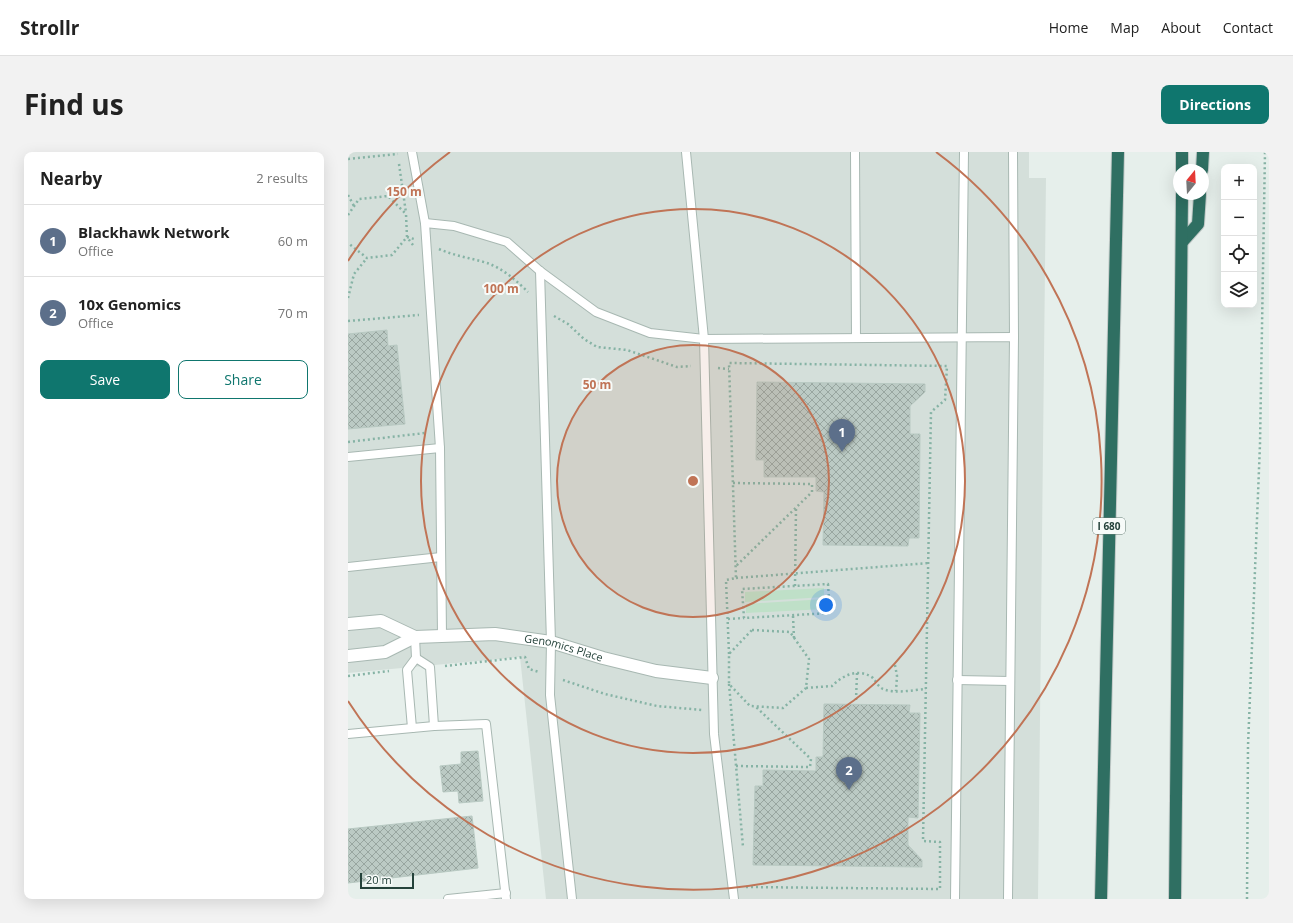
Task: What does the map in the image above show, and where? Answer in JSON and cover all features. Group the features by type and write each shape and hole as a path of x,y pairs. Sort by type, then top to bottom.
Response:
{"highway":[{"name":"I 680","path":"1101,899 1118,152"},
{"path":"1182,152 1182,164"},
{"path":"1202,164 1203,152"},
{"path":"1175,899 1182,200"},
{"path":"1182,242 1198,224 1200,200"}],"street":[{"path":"348,624 381,621 415,638"},
{"name":"Genomics Place","path":"348,656 385,652 415,638 495,634 551,642 603,658 656,671 712,678"}],"lane":[{"path":"412,152 425,223 440,448 442,636"},
{"path":"686,152 704,339 714,734 734,899"},
{"path":"856,152 856,338"},
{"path":"955,899 964,152"},
{"path":"1008,899 1014,337 1013,152"},
{"path":"425,223 454,226 507,242 540,271 596,312 650,333 704,339 1014,337"},
{"path":"540,271 551,642 550,695 572,899"},
{"path":"348,457 440,448"},
{"path":"348,567 441,557"},
{"path":"412,728 407,670 416,658 415,638"},
{"path":"416,658 430,667 434,726"},
{"path":"957,680 1010,681"},
{"path":"348,734 434,726 486,724 506,896 448,899"}],"path":[{"path":"1247,899 1248,746 1260,444 1265,152"},
{"path":"348,159 398,153 406,214 407,237 392,255 366,258 348,243"},
{"path":"348,195 354,206"},
{"path":"348,215 359,199 388,196 406,214"},
{"path":"348,298 354,274 366,258"},
{"path":"348,321 419,315 420,323"},
{"path":"736,578 729,363 947,366 945,400 931,412 923,841 940,842 940,889 746,888 745,880"},
{"path":"348,442 425,433 425,426"},
{"path":"733,483 812,484 812,492 735,567"},
{"path":"795,586 796,508"},
{"path":"743,850 729,684 726,580 929,563"},
{"path":"728,619 830,614 828,584 742,589 744,618"},
{"path":"794,616 794,639"},
{"path":"729,654 752,630 790,632 809,659 806,688"},
{"path":"445,666 524,657 529,669 606,694 657,706 732,712"},
{"path":"895,665 897,676 896,691"},
{"path":"348,676 389,672"},
{"path":"729,684 750,706 783,708 806,688 832,686 842,677 856,673 872,677 882,688 896,691 926,690"},
{"path":"856,673 856,700"},
{"path":"736,766 810,767 811,759 756,707"}],"shaded area":[{"path":"348,152 1029,152 1029,178 1046,178 1038,899 546,899 520,657 348,673"}],"green space":[{"path":"824,588 824,597 745,602 745,592"},
{"path":"825,599 825,609 746,613 746,604"}],"building":[{"path":"387,330 388,346 397,345 405,424 348,429 348,334"},
{"path":"757,382 925,384 925,392 910,406 910,434 920,434 919,538 909,538 908,546 823,545 824,492 816,491 816,477 764,477 764,460 756,460"},
{"path":"824,704 910,705 909,713 920,713 918,818 908,817 908,845 922,860 922,867 753,865 755,786 763,786 763,770 816,771 816,757 823,757"},
{"path":"478,751 483,801 459,803 458,791 443,792 440,766 461,764 461,752"},
{"path":"472,816 478,868 348,883 348,829"}],"place":[{"name":"Blackhawk Network","path":"842,452"},
{"name":"10x Genomics","path":"849,790"}]}
